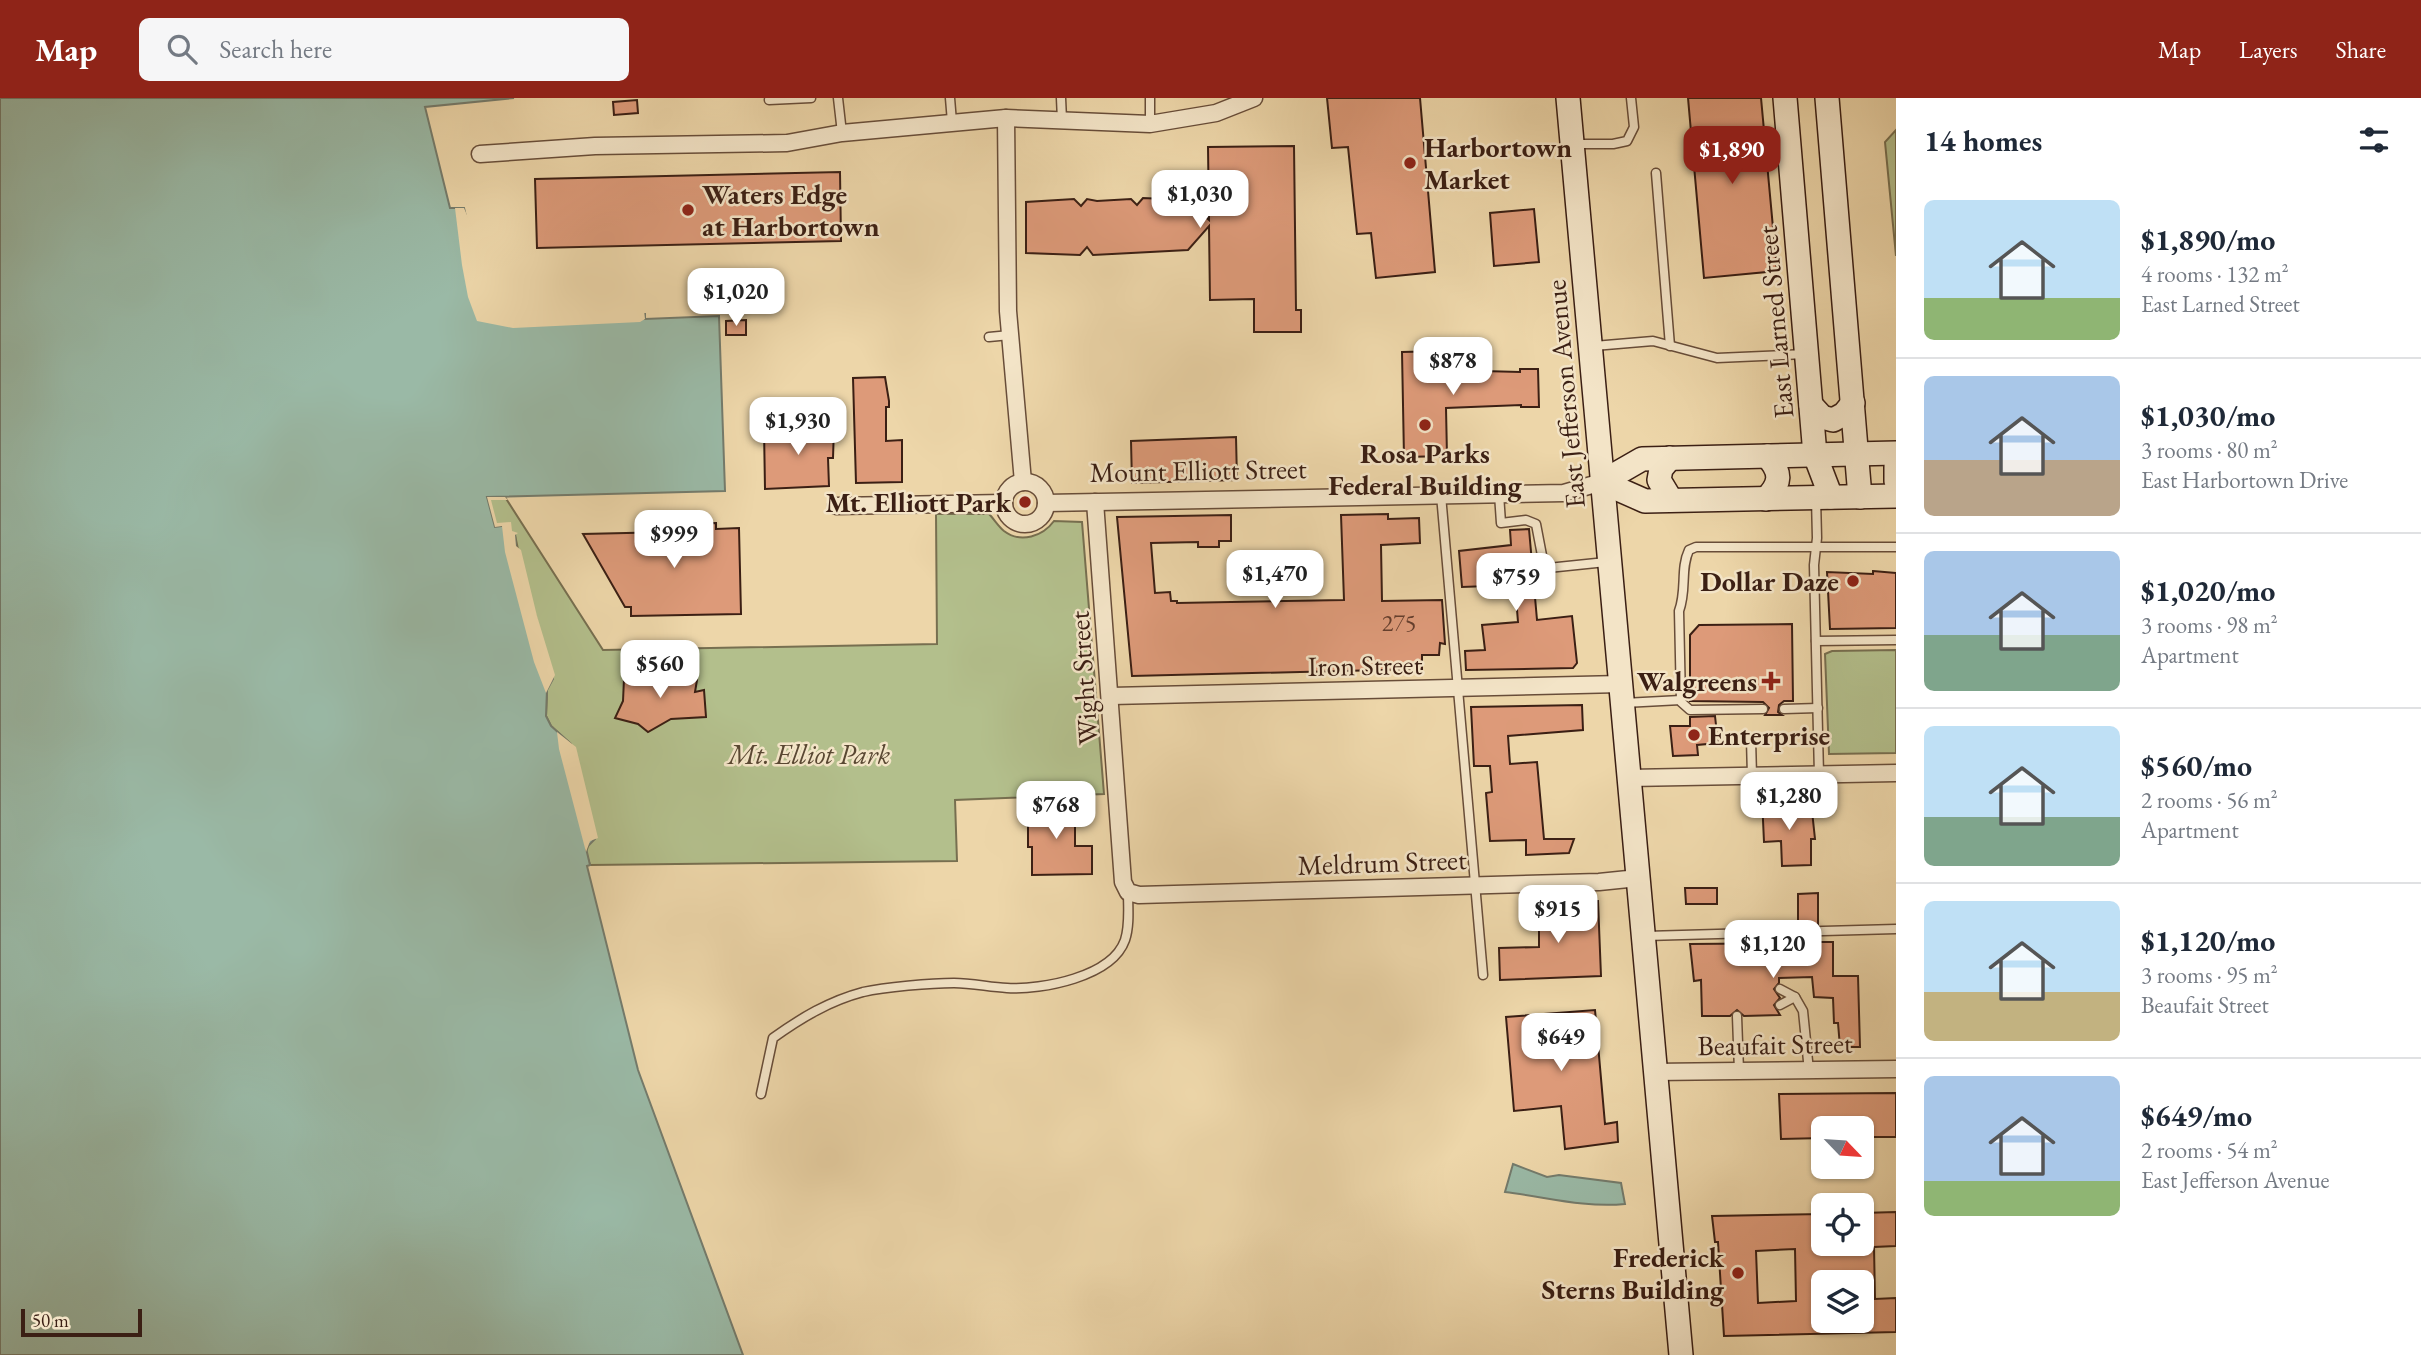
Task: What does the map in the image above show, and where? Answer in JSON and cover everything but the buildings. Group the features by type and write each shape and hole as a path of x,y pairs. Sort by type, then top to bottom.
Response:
{"main road":[{"name":"East Jefferson Avenue","path":"1568,98 1681,1355"},
{"name":"East Larned Street","path":"1785,98 1815,455 1824,497"},
{"path":"1827,98 1860,497"},
{"path":"1811,405 1822,417 1833,420 1844,414 1853,403"},
{"name":"Mount Elliott Street","path":"1602,482 1642,459 1896,453"},
{"path":"1766,499 1777,488 1779,477 1777,467 1767,456"},
{"path":"1670,458 1661,469 1659,480 1671,500"},
{"path":"1896,467 1896,481"},
{"path":"1602,482 1645,501 1896,496"}],"street":[{"path":"480,154 595,146 788,143 842,132 1006,118 1150,124 1204,116 1254,98"},
{"path":"1006,118 1010,335 1023,482"},
{"path":"1023,482 1039,488 1045,509 1037,520 1025,524 1012,520 1004,503 1012,487 1023,482"},
{"name":"Mount Elliott Street","path":"1045,503 1564,493 1602,482"},
{"name":"Wight Street","path":"1095,502 1123,882 1128,892"},
{"path":"836,506 1004,503"},
{"name":"Iron Street","path":"1111,696 1459,689 1621,693"},
{"path":"1629,778 1896,773"},
{"name":"Meldrum Street","path":"1128,892 1139,895 1599,882 1638,878"},
{"name":"Beaufait Street","path":"1654,1072 1896,1069"}],"lane":[{"path":"769,100 811,98"},
{"path":"838,98 842,132"},
{"path":"950,98 952,122"},
{"path":"1062,98 1062,120"},
{"path":"1150,98 1150,124"},
{"path":"1573,144 1613,144 1628,141 1634,127 1630,98"},
{"path":"1656,173 1670,346"},
{"path":"989,337 1010,335"},
{"path":"1591,346 1653,341 1717,358 1807,353"},
{"path":"1499,494 1501,523 1526,520 1536,524 1544,566 1548,568 1609,561"},
{"path":"1441,495 1483,975"},
{"path":"1819,775 1816,548 1824,497"},
{"path":"1763,709 1684,708 1681,700 1679,611 1684,597 1684,560 1689,550 1696,547 1896,547"},
{"path":"1816,641 1896,640"},
{"path":"1621,693 1681,700"},
{"path":"1784,709 1818,709"},
{"path":"1751,739 1752,776"},
{"path":"1797,775 1797,804 1814,804 1828,810"},
{"path":"761,1094 773,1038 811,1011 864,992 953,983 1010,989 1053,984 1086,975 1109,962 1125,941 1129,914 1128,892"},
{"path":"1643,936 1896,929"},
{"path":"1780,989 1800,1001 1805,1021 1809,1071"},
{"path":"1780,1005 1796,997"},
{"path":"1737,1016 1739,1072"}],"green space":[{"path":"1896,130 1896,256 1885,142"},
{"name":"Mt. Elliot Park","path":"487,497 505,497 603,650 937,644 936,514 989,514 1004,531 1024,538 1044,531 1054,521 1082,522 1104,794 955,800 957,861 590,865 586,852 590,841 571,744 551,726 546,716 547,690 515,535 495,527"},
{"path":"1896,650 1896,753 1829,754 1825,654 1832,651"}],"shaded area":[{"path":"0,98 514,98 425,107 450,208 464,208 489,313 645,314 645,319 719,316 725,491 487,497 495,527 509,525 509,534 515,534 553,679 547,690 546,716 551,726 571,744 595,839 586,848 590,865 587,866 638,1070 743,1355 0,1355"},
{"path":"1513,1164 1547,1177 1559,1175 1621,1183 1625,1204 1580,1203 1505,1192"}],"pier":[{"path":"455,208 464,208 472,227 492,311 644,310 645,319 640,322 513,328 477,321 468,297"},
{"path":"487,497 505,497 508,500 491,500 497,523 511,522 512,531 518,533 515,535 516,546 521,550 555,675 546,693 534,662 505,552 502,526 495,527"},
{"path":"557,732 576,747 598,838 590,841 586,852 559,749"}],"place":[{"name":"Harbortown Market","path":"1410,163"},
{"name":"Waters Edge at Harbortown","path":"688,210"},
{"name":"Rosa Parks Federal Building","path":"1425,425"},
{"name":"Mt. Elliott Park","path":"1025,502"},
{"name":"Dollar Daze","path":"1853,581"},
{"name":"Walgreens","path":"1771,681"},
{"name":"Enterprise","path":"1694,735"},
{"name":"Frederick Sterns Building","path":"1738,1273"}]}
